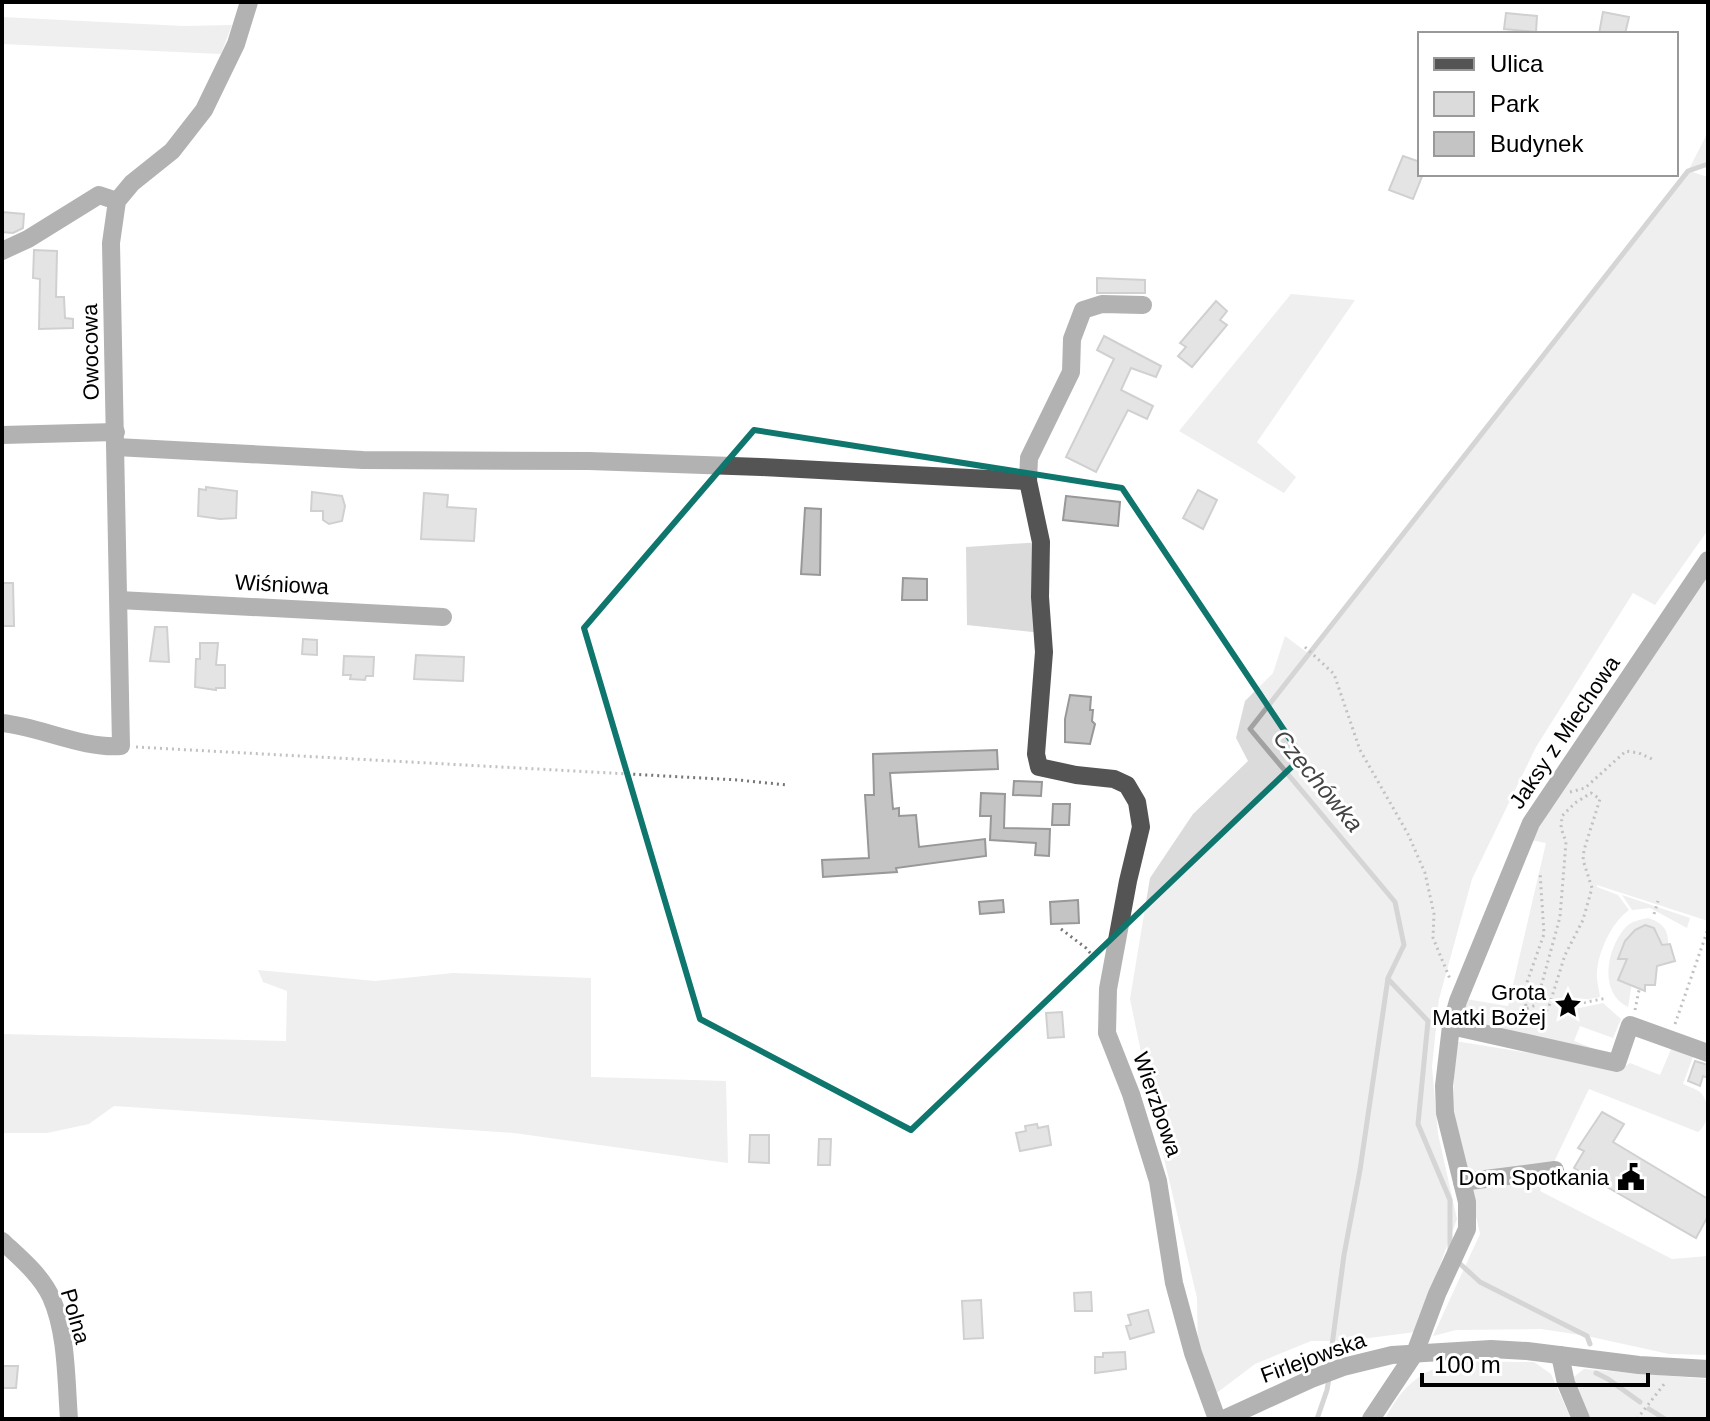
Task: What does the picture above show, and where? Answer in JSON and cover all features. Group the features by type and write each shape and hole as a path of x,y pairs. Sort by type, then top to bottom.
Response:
{"street":[{"path":"2,251 28,239 99,195 117,201 132,183 172,151 204,110 236,44 249,2"},
{"name":"Owocowa","path":"117,201 111,243 121,746"},
{"path":"2,435 116,439 363,460 775,467 1028,481 1029,458 1071,372 1072,339 1083,310 1102,304 1143,305"},
{"name":"Wierzbowa","path":"1028,481 1041,542 1040,597 1044,652 1036,754 1039,767 1114,779 1127,785 1137,802 1141,827 1108,989 1107,1033 1131,1094 1158,1181 1174,1283 1193,1353 1217,1419"},
{"name":"Jaksy z Miechowa","path":"1371,1419 1415,1353 1437,1294 1467,1229 1468,1212 1445,1113 1444,1073 1458,1001 1531,823 1708,560"},
{"name":"Wiśniowa","path":"119,600 443,617"},
{"path":"2,723 29,726 104,748 121,746"},
{"path":"1451,1026 1617,1063 1630,1025 1708,1053"},
{"path":"1462,1182 1555,1170"},
{"name":"Polna","path":"2,1241 34,1274 50,1296 61,1334 69,1419"},
{"name":"Firlejowska","path":"1237,1417 1311,1379 1343,1367 1371,1359 1415,1353 1491,1349 1708,1369"},
{"path":"1560,1355 1566,1383 1581,1419"}],"path":[{"path":"1305,647 1334,674 1360,750 1401,820 1425,873 1434,914 1433,938 1458,1001"},
{"path":"121,746 787,785"},
{"path":"1555,787 1574,792 1585,788 1626,751 1654,760"},
{"path":"1539,1047 1537,1033 1541,1020 1549,1006 1565,955 1583,920 1592,888 1583,860 1600,799 1591,793 1562,816 1561,828 1566,842 1560,917 1536,1005 1526,1009 1525,988 1544,934 1540,872"},
{"path":"1654,914 1658,901"},
{"path":"1061,929 1094,957 1101,967 1108,989"},
{"path":"1669,1039 1708,929"},
{"path":"1630,1025 1639,990"},
{"path":"1572,1005 1607,998"},
{"path":"1637,1419 1670,1377"}],"highlighted area":[{"path":"754,430 1122,488 1302,757 911,1130 700,1019 584,628"}],"green space":[{"path":"2,17 183,26 232,25 221,54 2,44"},
{"path":"1708,132 1708,164 1689,171 1708,177 1708,530 1655,605 1633,593 1536,747 1472,879 1439,999 1432,1067 1438,1134 1457,1219 1415,1332 1346,1341 1311,1341 1255,1364 1214,1395 1198,1349 1197,1298 1130,999 1150,878 1193,814 1248,761 1236,738 1245,701 1273,673 1285,636 1309,654 1688,171"},
{"path":"1291,294 1355,300 1257,442 1296,477 1284,493 1179,431"},
{"path":"1041,542 1042,633 967,625 966,547"},
{"path":"1708,576 1708,921 1597,885 1618,895 1629,910 1612,929 1600,954 1597,974 1600,997 1573,1002 1567,998 1563,1007 1570,1010 1603,1003 1621,1019 1613,1038 1580,1026 1574,1041 1595,1049 1577,1049 1461,1020 1466,999 1508,1006 1546,843 1531,840 1584,756"},
{"path":"1622,895 1690,918 1687,928 1650,908 1632,910"},
{"path":"1648,918 1663,927 1668,944 1661,945 1656,931 1647,926 1637,929 1629,941 1625,941 1618,958 1627,959 1620,980 1632,983 1628,1007 1619,1000 1609,982 1610,959 1625,928"},
{"path":"258,970 375,981 453,973 591,978 591,1077 726,1081 728,1163 514,1133 114,1106 89,1124 47,1133 2,1133 2,1034 286,1041 287,991 263,982"},
{"path":"1455,1041 1623,1068 1630,1063 1660,1075 1672,1047 1694,1054 1683,1084 1696,1089 1705,1098 1707,1119 1698,1132 1589,1089 1540,1191 1672,1259 1708,1256 1708,1355 1669,1354 1541,1329 1456,1330 1433,1336 1480,1234 1453,1111"},
{"path":"1467,1362 1534,1362 1551,1374 1571,1419 1385,1419 1399,1396 1430,1370"},
{"path":"1584,1369 1708,1379 1708,1419 1581,1419 1566,1383"}],"building":[{"path":"1603,12 1629,17 1625,32 1599,32"},
{"path":"1506,13 1537,16 1536,32 1504,29"},
{"path":"1403,156 1418,161 1418,176 1422,176 1413,199 1389,190"},
{"path":"2,212 24,214 23,228 13,233 2,232"},
{"path":"34,250 57,251 56,297 64,297 65,318 73,319 73,328 39,329 40,279 33,278"},
{"path":"1097,278 1145,280 1145,293 1097,293"},
{"path":"1216,301 1227,311 1220,320 1227,325 1192,367 1178,356 1186,347 1180,343"},
{"path":"1104,336 1161,366 1156,377 1131,368 1121,390 1153,406 1147,419 1128,410 1096,472 1066,457 1114,359 1097,350"},
{"path":"206,487 237,491 236,518 198,516 199,489 206,490"},
{"path":"1198,490 1217,500 1203,529 1183,518"},
{"path":"312,492 342,496 345,506 342,521 329,524 323,520 323,511 311,511"},
{"path":"424,493 448,495 447,507 476,509 474,541 421,539"},
{"path":"1066,496 1120,502 1118,526 1063,520"},
{"path":"805,508 821,509 820,575 801,574"},
{"path":"903,578 927,579 927,600 902,600"},
{"path":"2,583 13,583 14,626 2,626"},
{"path":"155,627 167,627 169,662 150,661"},
{"path":"303,639 317,640 317,655 302,654"},
{"path":"200,643 218,643 216,665 225,665 225,688 195,687"},
{"path":"416,655 464,657 463,681 414,679"},
{"path":"344,656 374,657 373,676 366,676 365,680 343,675"},
{"path":"1070,695 1091,697 1090,710 1093,710 1092,721 1095,724 1090,744 1065,742 1065,719"},
{"path":"997,750 998,769 890,773 893,809 899,808 899,816 916,815 919,847 985,839 986,856 896,868 897,872 823,877 822,860 869,858 865,795 874,795 873,754"},
{"path":"1014,781 1042,782 1041,796 1013,795"},
{"path":"981,793 1005,794 1004,828 1050,829 1049,856 1035,855 1036,843 990,840 991,816 980,816"},
{"path":"1053,804 1070,804 1069,825 1052,825"},
{"path":"1003,900 1004,912 980,914 979,902"},
{"path":"1078,900 1079,923 1051,924 1050,902"},
{"path":"1645,925 1654,928 1662,945 1670,944 1675,961 1657,966 1655,985 1645,985 1645,991 1618,980 1627,959 1618,959 1625,941"},
{"path":"1062,1012 1064,1037 1048,1038 1046,1013"},
{"path":"1695,1061 1708,1065 1708,1078 1703,1076 1700,1086 1688,1081"},
{"name":"Dom Spotkania","path":"1602,1112 1624,1124 1613,1142 1708,1199 1708,1216 1696,1238 1574,1168 1584,1151 1578,1148"},
{"path":"1037,1124 1038,1128 1048,1126 1051,1145 1020,1151 1016,1133 1026,1131 1025,1126"},
{"path":"750,1135 769,1135 769,1163 749,1162"},
{"path":"819,1139 831,1139 830,1165 818,1165"},
{"path":"1091,1292 1092,1311 1075,1311 1074,1293"},
{"path":"981,1300 983,1338 964,1339 962,1301"},
{"path":"1148,1310 1154,1332 1130,1339 1126,1326 1131,1325 1128,1315"},
{"path":"1125,1352 1126,1369 1095,1373 1095,1357 1103,1357 1103,1353"},
{"path":"2,1366 18,1366 16,1388 2,1388"}],"waterway":[{"name":"Czechówka","path":"1329,1368 1388,978 1404,945 1395,902 1250,729 1688,171 1708,164"},
{"path":"1388,979 1428,1021 1418,1124 1450,1200 1450,1250"},
{"path":"1457,1261 1480,1282 1587,1336 1590,1344"},
{"path":"1596,1373 1640,1402"},
{"name":"Czechówka","path":"1317,1419 1329,1378"},
{"path":"1649,1409 1665,1419"}],"place":[{"name":"Grota Matki Bożej","path":"1568,1005"},
{"name":"Dom Spotkania","path":"1631,1177"}]}
